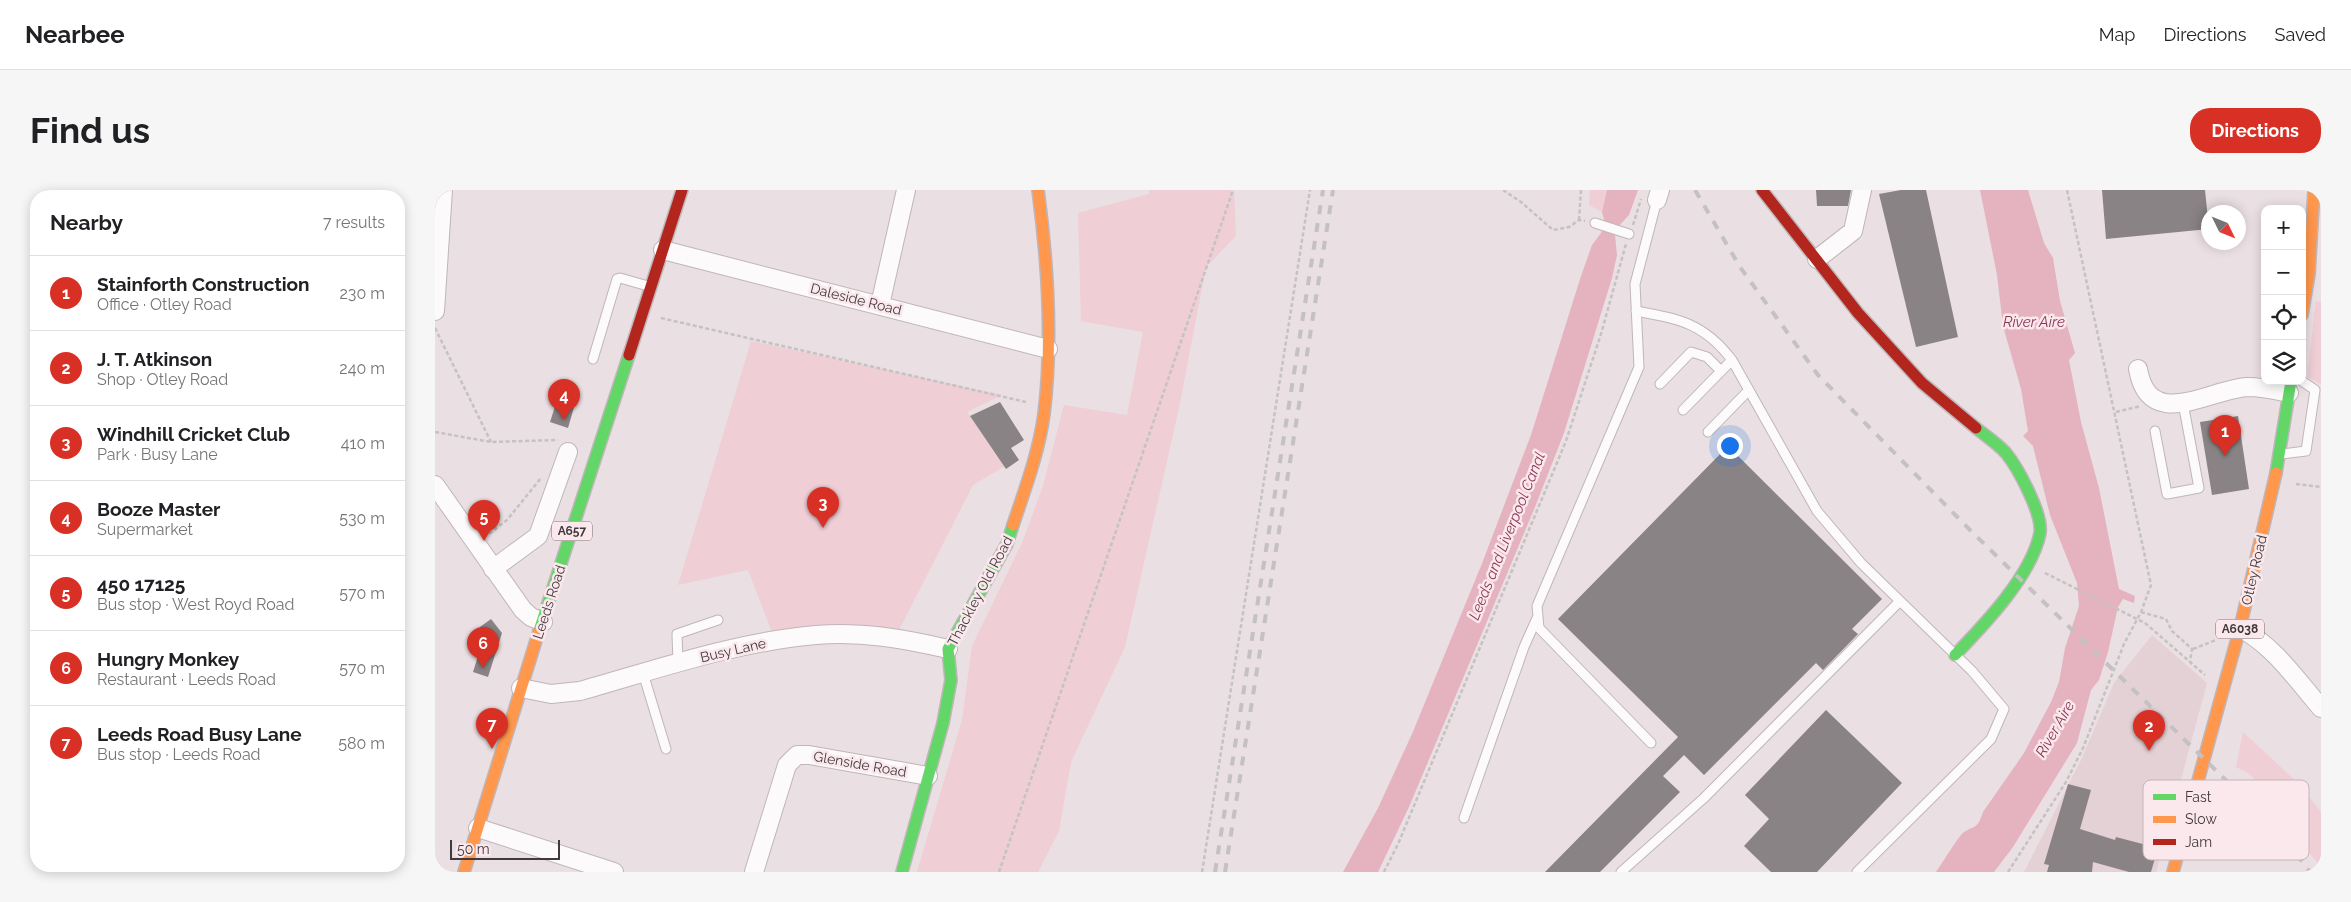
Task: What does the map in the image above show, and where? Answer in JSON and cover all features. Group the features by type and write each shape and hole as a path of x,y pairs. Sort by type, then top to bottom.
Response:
{"main road":[{"name":"Leeds Road","path":"465,872 521,688 682,190"},
{"name":"Thackley Old Road","path":"902,872 943,723 951,680 948,649 1007,544 1035,457 1045,406 1048,350 1047,257 1038,190"},
{"path":"1762,190 1857,313 1922,383 2006,454 2033,498 2040,532 2025,571 1981,628 1955,655"},
{"path":"2306,303 2315,275 2314,190"},
{"name":"Otley Road","path":"2198,780 2240,628 2275,481 2294,385"}],"street":[{"path":"435,311 443,190"},
{"path":"880,305 906,190"},
{"path":"1817,259 1853,231 1862,190"},
{"name":"Daleside Road","path":"663,250 1048,350"},
{"path":"2137,369 2143,388 2147,394 2158,402 2183,403 2246,388 2294,385"},
{"path":"493,569 538,536 566,446"},
{"path":"435,485 523,610 531,617 543,622"},
{"path":"2240,628 2257,637 2270,649 2321,708"},
{"name":"Busy Lane","path":"521,688 551,694 580,691 678,663 762,642 818,635 867,635 909,640 948,649"},
{"name":"Glenside Road","path":"754,872 787,765 797,755 809,755 928,776"},
{"path":"478,828 614,872"}],"lane":[{"path":"1651,743 1539,628 1537,606 1639,367 1635,284 1659,195"},
{"path":"1595,224 1629,234"},
{"path":"593,359 617,279 651,286"},
{"path":"1636,311 1673,317 1697,327 1720,344 1732,360 1817,511 1861,564 1971,671 2004,709 1991,739 1857,872"},
{"path":"1660,384 1691,352 1707,357 1721,371"},
{"path":"1683,410 1732,360"},
{"path":"2279,454 2306,451 2315,390 2294,385"},
{"path":"1707,432 1748,391"},
{"path":"2155,431 2167,494 2199,488 2183,403"},
{"path":"1621,872 1704,798 1899,602"},
{"path":"1464,818 1524,647 1538,616"},
{"path":"678,663 677,634 718,620"},
{"path":"643,673 666,749"}],"path":[{"path":"999,872 1233,190"},
{"path":"1202,872 1310,190"},
{"path":"1503,190 1521,202 1553,230 1569,227 1579,220 1595,224"},
{"path":"1579,220 1581,190"},
{"path":"2007,872 2065,782 2083,748 2124,644 2141,612 2151,585 2116,412 2067,190"},
{"path":"1385,872 1566,440 1601,334 1637,212"},
{"path":"642,314 1045,406"},
{"path":"435,328 491,442"},
{"path":"2116,412 2158,402"},
{"path":"435,432 491,442 566,446"},
{"path":"476,544 507,520 546,471"},
{"path":"2275,481 2321,487"},
{"path":"2028,564 2145,623 2223,691"},
{"path":"2141,612 2166,620 2173,631 2192,649 2190,661"}],"shaded area":[{"path":"1149,190 1234,190 1236,236 1206,267 1179,408 1125,647 1071,762 1059,831 1038,872 917,872 962,720 972,646 1022,543 1043,486 1064,405 1127,415 1143,332 1081,321 1078,213 1149,194"},
{"path":"1590,190 1607,190 1602,212 1589,205"},
{"path":"2316,301 2321,302 2321,384 2307,377"},
{"path":"751,341 1002,395 967,412 1005,466 973,485 899,630 837,624 772,632 748,570 678,585"},
{"path":"2152,635 2207,683 2181,780 2143,780 2143,860 2159,860 2156,872 2024,872 2082,758 2114,683"},
{"path":"2243,732 2295,780 2255,780 2248,773 2236,767"},
{"path":"2309,797 2321,812 2321,867 2309,852"}],"water":[{"name":"Leeds and Liverpool Canal","path":"1607,190 1638,190 1629,215 1617,228 1615,235 1617,255 1612,278 1564,433 1535,507 1409,807 1378,872 1343,872 1378,808 1412,734 1481,566 1531,435 1592,245 1601,233 1605,223 1602,212"},
{"name":"River Aire","path":"1980,190 2028,190 2044,243 2053,258 2060,301 2075,353 2069,360 2081,422 2099,488 2119,589 2135,596 2134,603 2123,599 2118,607 2108,652 2099,680 2091,690 2077,743 2013,847 1994,872 1936,872 1963,833 1977,825 1983,812 2024,753 2051,702 2059,682 2065,648 2079,606 2077,583 2050,515 2033,446 2023,436 2028,431 2021,389 2003,326 1997,275"}],"building":[{"path":"1816,190 1851,190 1848,206 1817,206"},
{"path":"1901,190 1926,190 1958,337 1916,347 1879,194"},
{"path":"2102,190 2205,190 2207,205 2201,205 2201,230 2106,239"},
{"path":"562,385 579,390 568,428 550,422"},
{"path":"1000,402 1024,440 1011,448 1019,460 1006,469 970,416"},
{"path":"2238,416 2249,489 2212,495 2200,422"},
{"path":"1728,446 1882,599 1852,629 1858,634 1823,670 1816,663 1704,775 1684,755 1663,776 1680,792 1600,872 1545,872 1678,737 1558,619"},
{"path":"491,619 502,633 488,677 473,672 485,634 480,627"},
{"path":"1826,710 1902,783 1817,872 1771,872 1744,846 1769,819 1745,795"},
{"path":"2068,784 2091,790 2080,829 2115,840 2116,837 2143,844 2143,860 2154,860 2151,872 2129,872 2093,862 2092,872 2047,872 2049,865 2044,864"}],"railway":[{"path":"1215,872 1323,190"},
{"path":"1225,872 1333,190"},
{"path":"1695,190 1740,267 1818,375 1971,531 2226,780"},
{"path":"2301,860 2310,872"}],"traffic: fast":[{"path":"539,631 629,355"},
{"path":"2276,473 2290,385"},
{"path":"1955,655 1993,614 2017,582 2035,549 2040,533 2040,525 2034,503 2017,469 2006,453 1976,428"},
{"path":"902,872 943,723 951,680 948,649 1007,544 1013,525"}],"traffic: slow":[{"path":"1013,525 1039,442 1047,386 1049,330 1047,274 1038,190"},
{"path":"2305,295 2309,274 2314,190"},
{"path":"2198,780 2240,628 2276,473"},
{"path":"464,872 539,631"},
{"path":"2173,872 2176,860"}],"traffic: jam":[{"path":"629,355 682,190"},
{"path":"1762,190 1858,313 1922,383 1976,428"}],"place":[{"name":"Booze Master","path":"564,420"},
{"name":"Stainforth Construction","path":"2225,456"},
{"name":"Windhill Cricket Club","path":"823,528"},
{"name":"450 17125","path":"484,541"},
{"name":"Hungry Monkey","path":"483,668"},
{"name":"Leeds Road Busy Lane","path":"492,749"},
{"name":"J. T. Atkinson","path":"2149,751"}]}
